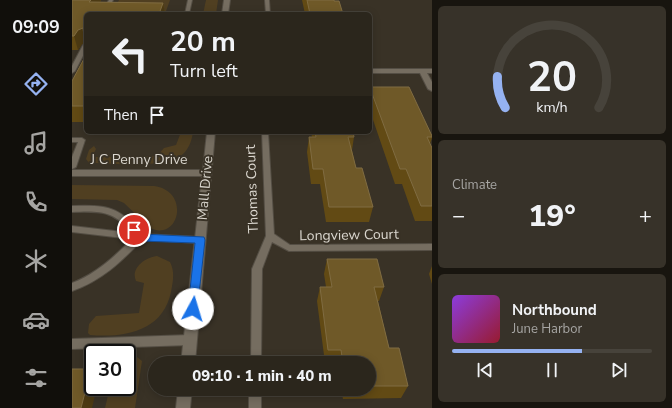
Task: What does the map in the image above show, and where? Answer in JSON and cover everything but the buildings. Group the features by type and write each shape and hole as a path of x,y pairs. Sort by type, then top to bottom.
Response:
{"street":[{"path":"225,12 227,0"},
{"path":"372,71 432,71"},
{"path":"422,71 432,89"},
{"name":"Mall Drive","path":"189,356 210,134"},
{"name":"J C Penny Drive","path":"72,174 206,173"},
{"path":"183,408 184,396"}],"lane":[{"path":"104,12 111,0"},
{"path":"187,12 190,0"},
{"path":"267,0 268,12"},
{"path":"72,71 84,50"},
{"name":"Thomas Court","path":"256,356 257,269 270,236 265,134"},
{"path":"72,140 82,140 72,167"},
{"path":"72,209 103,209 114,211 125,220 140,237"},
{"path":"72,229 140,237 200,240"},
{"name":"Longview Court","path":"270,236 289,248 432,247"},
{"path":"72,287 109,267 140,237"},
{"path":"72,344 190,340"},
{"path":"255,396 255,408"}],"shaded area":[{"path":"119,0 170,0 166,12 113,12"},
{"path":"206,0 218,0 216,12 203,12"},
{"path":"180,134 192,134 185,152 177,158 167,161 128,164 89,163 86,159 89,150 94,146 96,149 92,157 157,156 164,148 176,145"},
{"path":"72,185 154,186 166,190 173,197 177,205 177,214 174,222 168,228 160,230 150,228 124,203 117,200 72,199"},
{"path":"157,256 170,262 173,273 171,292 167,305 160,316 151,324 129,333 103,336 90,335 88,333 89,324 96,316 139,313 144,283 136,281 135,272 140,264 148,258"},
{"path":"137,357 142,361 135,408 105,408 108,396 136,396"}],"route":[{"path":"134,230 140,237 200,240 193,309"}]}
